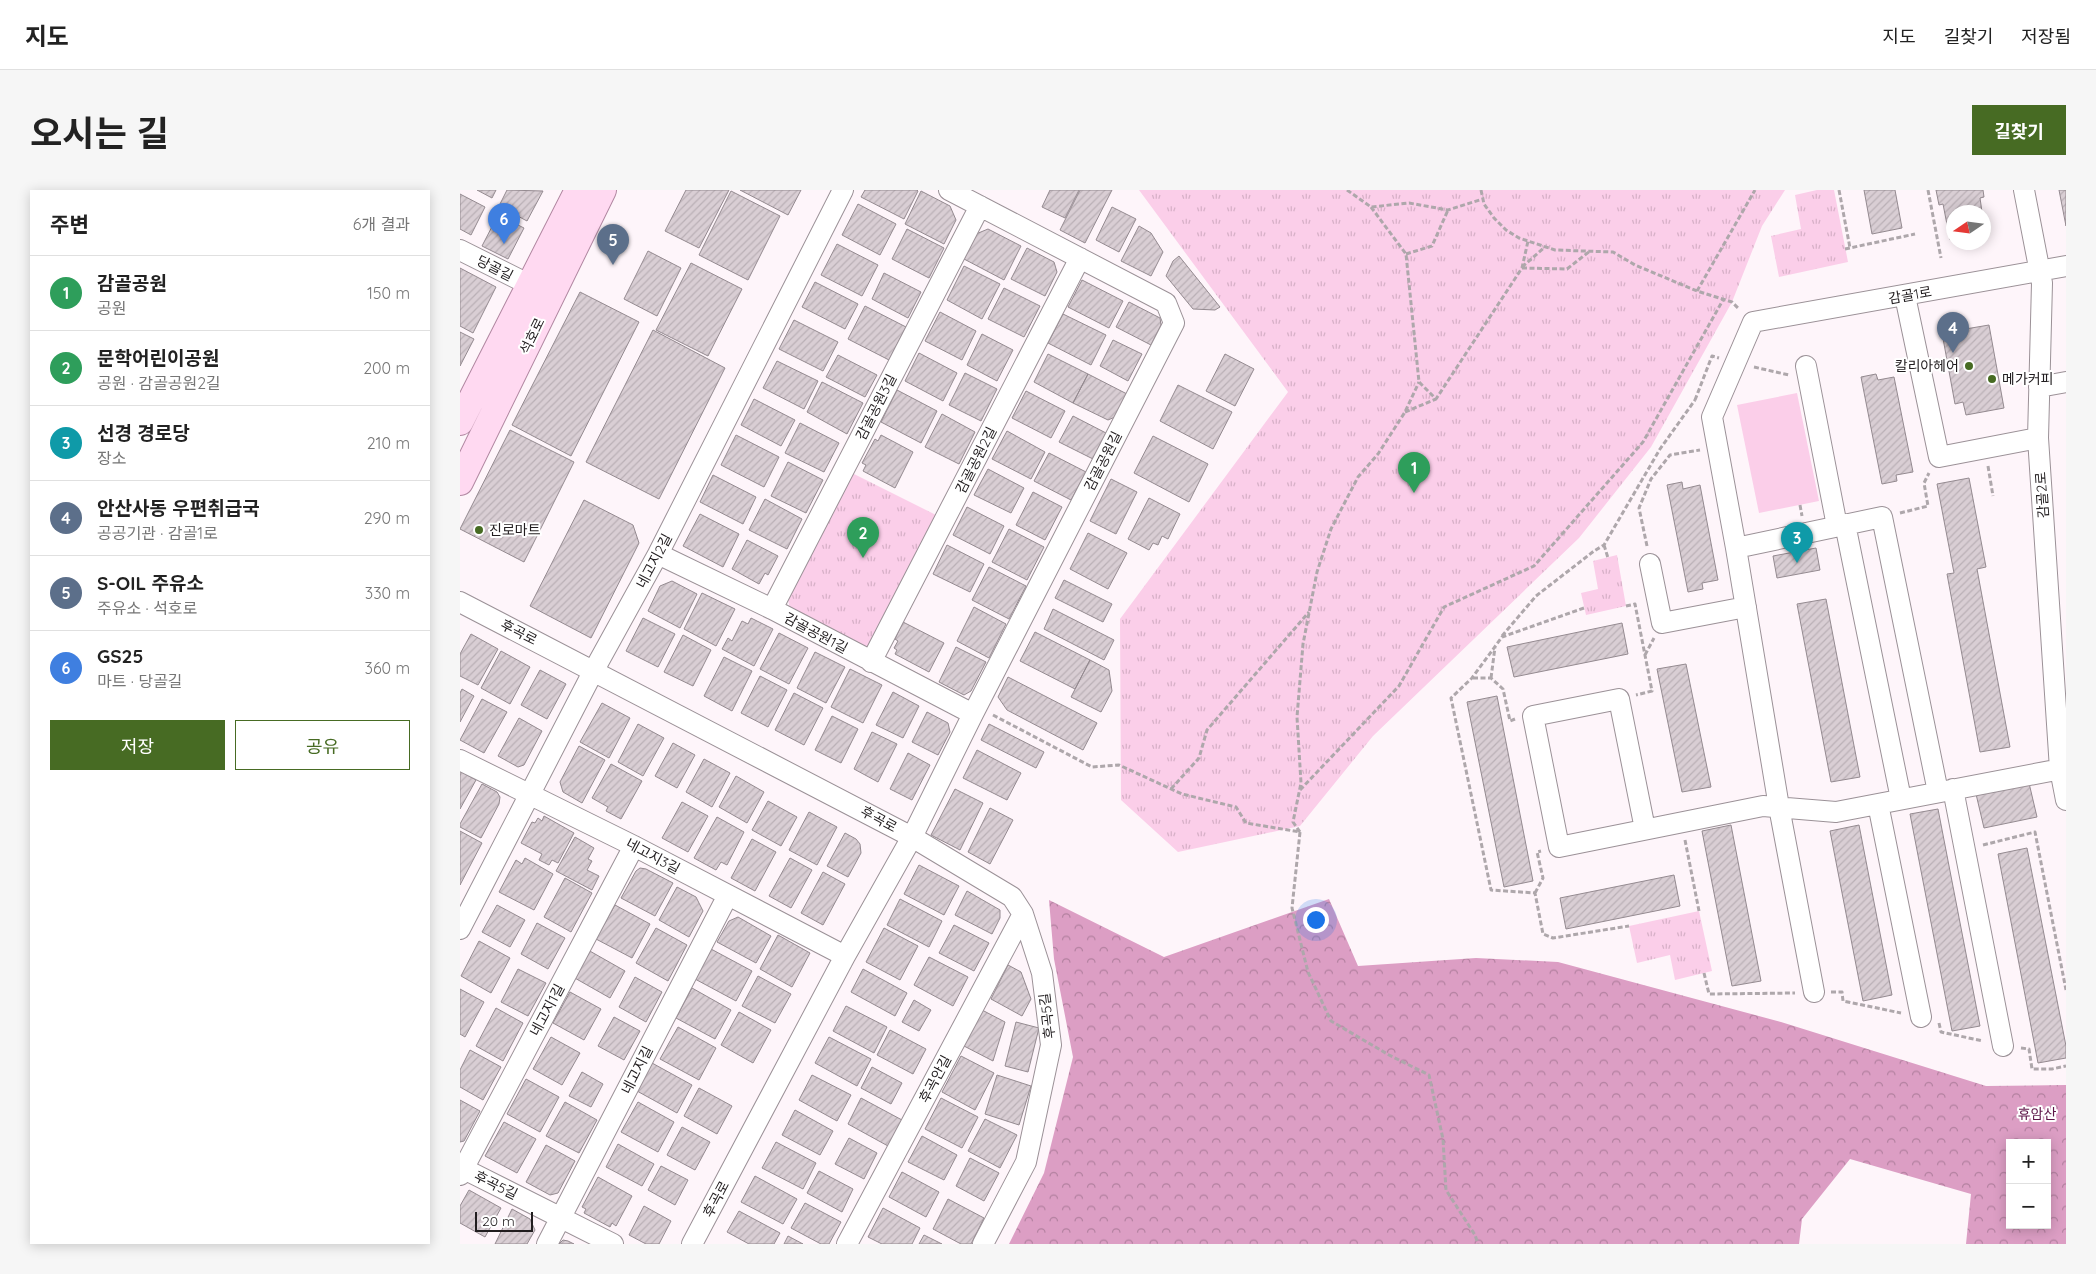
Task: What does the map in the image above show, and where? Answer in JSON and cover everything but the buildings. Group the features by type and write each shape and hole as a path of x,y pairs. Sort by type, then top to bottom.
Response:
{"main road":[{"name":"석호로","path":"460,422 578,190"},
{"name":"석호로","path":"460,482 603,190"}],"street":[{"name":"네고지2길","path":"460,929 594,670 658,554 843,190"},
{"name":"감골공원길","path":"912,837 975,710 1174,323 1166,304 948,190"},
{"name":"감골2로","path":"2024,190 2042,283 2038,438 2066,800"},
{"name":"감골공원3길","path":"772,609 980,206"},
{"name":"당골길","path":"460,250 530,286"},
{"name":"감골공원2길","path":"871,662 1080,258"},
{"name":"감골1로","path":"1754,322 2066,266"},
{"path":"1905,296 1939,457 2038,438"},
{"path":"1754,322 1712,416 1746,607 1778,807 1814,992"},
{"path":"1808,373 1900,799"},
{"path":"2039,387 2066,382"},
{"path":"1736,548 1882,517 1945,791 1964,849 2003,1046"},
{"name":"감골공원1길","path":"658,554 772,609 871,662 975,710"},
{"path":"1650,564 1662,623 1746,607"},
{"name":"후곡로","path":"460,602 912,837 845,956 692,1244"},
{"path":"1645,830 1619,699 1533,716 1559,847 1645,830 1681,822 1763,806 1836,812 2063,768"},
{"name":"네고지3길","path":"460,760 634,846 845,956"},
{"path":"1878,804 1921,1017"},
{"name":"후곡5길","path":"912,837 1012,897 1023,914 1042,973 1051,1045 1026,1162 983,1244"},
{"name":"네고지1길","path":"461,1170 634,846"},
{"name":"네고지길","path":"547,1244 728,895"},
{"name":"후곡안길","path":"847,1244 1023,914"},
{"name":"후곡5길","path":"461,1170 561,1216 613,1244"}],"path":[{"path":"1347,190 1370,206 1406,254 1413,305 1419,382 1405,412 1378,454 1358,477 1331,529 1317,572 1303,644 1297,717 1301,783 1293,822 1300,832 1292,908 1308,972 1331,1021 1388,1055 1429,1075 1443,1139 1446,1190 1475,1235 1478,1244"},
{"path":"1481,190 1484,204 1494,218 1506,230 1528,241 1554,250 1613,252 1635,265 1697,291 1732,302 1754,322"},
{"path":"1697,291 1755,190"},
{"path":"1839,190 1850,248"},
{"path":"1928,190 1941,258"},
{"path":"1370,206 1409,204 1448,210 1483,199"},
{"path":"1406,254 1432,246 1448,210"},
{"path":"1845,249 1915,234"},
{"path":"1522,268 1528,241"},
{"path":"1405,412 1436,399 1522,268 1545,247"},
{"path":"1522,268 1567,269 1591,251"},
{"path":"1299,791 1399,686 1444,607 1534,566 1643,442 1723,300"},
{"path":"1736,362 1808,373"},
{"path":"1419,382 1436,399"},
{"path":"1535,892 1491,890 1451,698 1472,678 1502,637 1536,596 1604,545 1660,449 1695,400"},
{"path":"1650,564 1639,508 1650,479 1670,455 1718,447"},
{"path":"1984,448 1993,496"},
{"path":"1882,517 1928,506 1924,483 1939,457"},
{"path":"1604,545 1608,558"},
{"path":"1619,699 1652,691 1635,604 1626,606"},
{"path":"1502,637 1584,608"},
{"path":"1171,789 1198,758 1207,730 1309,611"},
{"path":"1491,678 1496,646"},
{"path":"1472,678 1491,678 1503,690 1510,720 1533,716"},
{"path":"975,710 1092,767 1119,765 1182,794 1236,807 1246,823 1300,832"},
{"path":"1681,822 1699,910"},
{"path":"1964,849 2035,832 2066,990"},
{"path":"1559,847 1537,852 1543,878 1535,892 1543,934 1553,938 1628,926"},
{"path":"1704,973 1709,994 1842,992 1843,1001 1939,1021 1941,1032 2003,1046 2029,1049 2032,1069 2052,1069 2066,1066"}],"green space":[{"path":"1139,190 1785,190 1762,226 1732,302 1651,447 1579,538 1373,736 1300,826 1178,852 1121,800 1120,619 1288,392"},
{"path":"1817,190 1834,190 1848,262 1779,277 1771,236 1801,229 1795,195"},
{"path":"1797,393 1819,501 1759,513 1737,405"},
{"path":"852,473 938,516 873,644 864,647 790,609 788,600"},
{"path":"1617,555 1626,606 1586,615 1581,593 1598,589 1593,561"},
{"name":"휴암산","path":"1329,899 1358,966 1476,958 1558,962 1781,1022 1986,1086 2066,1085 2066,1244 1966,1244 1971,1194 1850,1159 1802,1219 1799,1244 1009,1244 1044,1173 1073,1057 1054,959 1049,900 1164,957"},
{"path":"1699,911 1712,971 1675,980 1670,955 1637,963 1629,926"}],"place":[{"name":"GS25","path":"504,244"},
{"name":"S-OIL 주유소","path":"613,265"},
{"name":"안산사동 우편취급국","path":"1953,353"},
{"name":"칼리아헤어","path":"1969,366"},
{"name":"메가커피","path":"1992,379"},
{"name":"감골공원","path":"1414,493"},
{"name":"진로마트","path":"479,530"},
{"name":"문학어린이공원","path":"863,558"},
{"name":"선경 경로당","path":"1797,563"}]}
